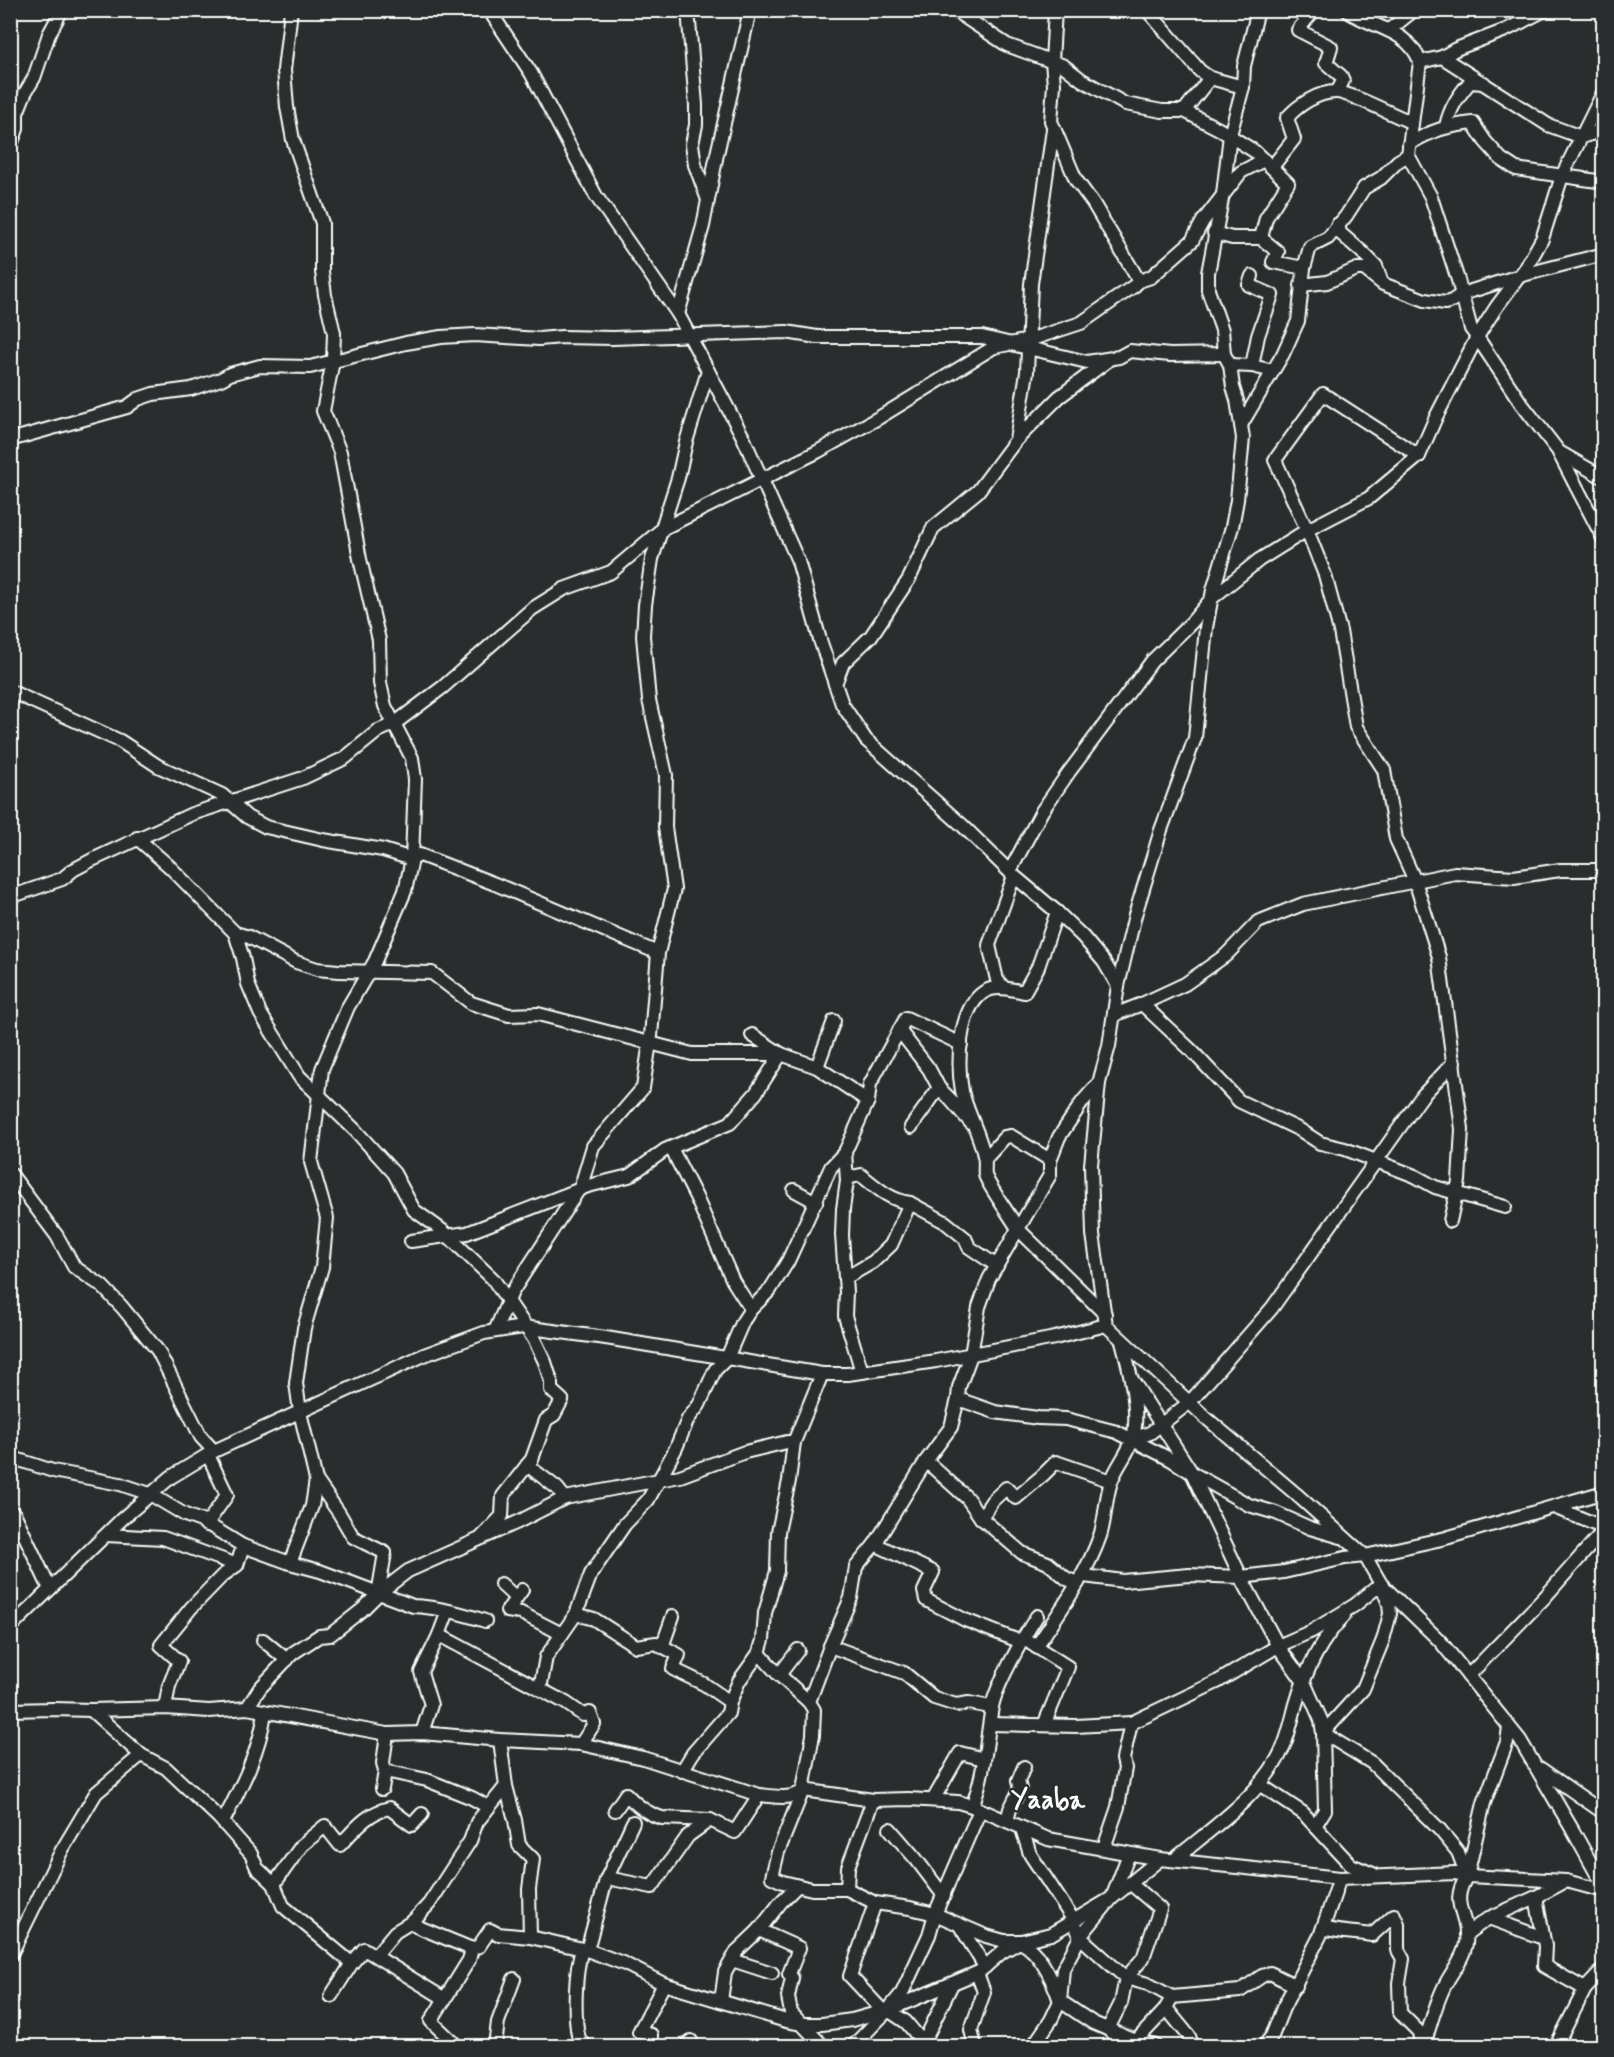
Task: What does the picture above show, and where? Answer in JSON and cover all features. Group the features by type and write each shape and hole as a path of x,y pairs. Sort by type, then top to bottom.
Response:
{"street":[{"path":"10,147 17,129 17,112 34,78 49,34 62,10"},
{"path":"291,10 284,70 287,107 293,140 322,223 322,272 334,333 333,361 323,411 340,452 360,559 379,640 380,683 385,706 412,758 415,779 412,859 405,891 368,972 348,1007 322,1069 311,1162 327,1218 322,1267 304,1328 296,1383 300,1412 316,1480 353,1537 385,1553 378,1594"},
{"path":"489,10 531,74 596,196 678,314 743,437 798,561 820,640 842,705 866,740 1057,912 1104,962 1118,986"},
{"path":"688,10 696,105 696,125 692,144 695,165 708,200"},
{"path":"678,314 704,226 750,10"},
{"path":"954,10 1007,45 1064,66 1082,80 1125,104 1162,111 1184,111 1230,135 1268,164 1288,183 1266,218 1261,238"},
{"path":"1055,10 1051,121 1076,180 1104,221 1139,281"},
{"path":"1147,10 1200,71 1210,78 1243,87"},
{"path":"1106,1320 1093,1234 1091,1165 1099,1083 1109,1046 1118,986 1135,915 1161,830 1195,738 1206,628 1237,500 1243,438 1230,365 1224,354 1222,330 1208,290 1208,273 1223,194 1230,135 1243,87 1244,66 1258,10"},
{"path":"1314,10 1298,30 1331,47 1326,63 1341,76 1343,81 1337,92"},
{"path":"1389,30 1414,10"},
{"path":"1420,62 1442,57 1456,49 1506,30 1545,10"},
{"path":"1346,11 1363,21 1399,35 1409,44 1420,62 1409,150 1431,197 1471,329 1521,403 1559,452 1604,540"},
{"path":"1442,57 1484,83 1521,110 1548,125 1581,137 1604,130"},
{"path":"1184,111 1210,78"},
{"path":"1446,126 1449,112 1470,82 1484,83"},
{"path":"1004,988 997,980 989,945 1012,873 1042,811 1069,771 1152,661 1192,622 1212,598 1260,560 1307,530 1369,498 1419,456 1436,417 1477,337 1542,239 1562,176 1604,91"},
{"path":"1028,344 1081,323 1139,281 1151,277 1192,241 1203,221 1241,172 1268,164 1294,139 1287,118 1296,107 1317,97 1337,92 1411,122"},
{"path":"1241,425 1273,371 1298,321 1302,296 1301,285 1310,247 1328,238 1364,188 1381,178 1427,133 1446,126 1473,123 1501,159 1516,169 1604,182"},
{"path":"1016,440 1027,372 1031,284 1054,127"},
{"path":"1338,224 1340,233 1376,266 1383,284"},
{"path":"1214,233 1247,240 1261,238 1278,252 1273,262 1304,268"},
{"path":"1301,285 1327,282 1357,269 1364,269 1383,284 1437,303 1452,301 1462,294 1519,276 1604,254"},
{"path":"1252,276 1249,285 1272,295 1258,336 1252,366"},
{"path":"10,440 127,406 153,394 191,389 260,366 310,367 406,343 441,337 475,335 539,339 613,338 786,332 817,337 982,337 1008,344"},
{"path":"10,897 62,879 73,870 137,838 192,814 303,778 345,758 378,731 394,724 469,665 509,627 532,609 564,589 611,572 662,529 817,452 880,417 994,346 1028,344 1087,362 1119,357 1130,351 1170,355 1224,354"},
{"path":"835,684 843,663 872,636 909,579 933,528 978,491 1016,440 1059,397 1110,358"},
{"path":"1230,365 1252,366 1273,371"},
{"path":"495,1331 508,1300 578,1190 593,1146 643,1088 650,1043 658,953 674,889 665,827 666,775 649,700 643,636 648,581 708,371"},
{"path":"1419,456 1323,394 1275,460 1325,576 1340,631 1356,727 1384,770 1396,839 1415,881 1438,957 1462,1129 1462,1157 1449,1221"},
{"path":"1559,452 1604,478"},
{"path":"10,691 120,741 158,766 222,795 247,817 267,826 323,840 383,850 412,859 420,855 658,953"},
{"path":"137,838 170,867 235,933 248,984 260,1013 299,1076 355,1130 394,1173 414,1210 447,1235 493,1279 528,1328 545,1362 551,1381 551,1390 562,1401 554,1415 546,1420 532,1459 503,1496 502,1515 482,1537"},
{"path":"1114,1015 1185,984 1218,960 1258,922 1302,904 1455,873 1514,877 1560,870 1604,870"},
{"path":"1057,912 1038,967 1024,992 1004,988 985,991 972,1004 964,1024 960,1078 985,1159 985,1176 1018,1229 1106,1320 1122,1341 1365,1556 1382,1584 1390,1614 1383,1640 1363,1689 1323,1733"},
{"path":"235,933 249,937 296,962 317,969 432,973 471,1003 509,1015 538,1014 692,1054 781,1054"},
{"path":"1142,1004 1191,1050 1239,1101 1300,1130 1320,1143 1345,1149 1414,1176 1435,1187 1505,1207"},
{"path":"540,1689 546,1656 576,1614 591,1574 625,1524 648,1500 676,1448 688,1419 699,1405 715,1370 727,1358 743,1321 751,1309 770,1290 788,1261 831,1167 845,1152 868,1101 870,1084 906,1018 961,1044"},
{"path":"817,1067 834,1021"},
{"path":"899,1030 929,1069 939,1088 978,1132"},
{"path":"752,1035 781,1054 817,1067 868,1101"},
{"path":"411,1241 467,1233 578,1190 629,1176 671,1148 730,1123 756,1093 781,1054"},
{"path":"1133,1439 1150,1433 1190,1402 1272,1308 1422,1096 1454,1062"},
{"path":"809,1702 851,1598 856,1568 951,1427 959,1387 971,1355 979,1306 989,1279 1050,1175 1050,1160 1066,1125 1099,1083"},
{"path":"911,1127 939,1088"},
{"path":"985,1159 1005,1137 1011,1136 1050,1160"},
{"path":"671,1148 696,1197 732,1281 751,1309"},
{"path":"845,1152 847,1178 843,1209 845,1316 862,1372"},
{"path":"10,1173 57,1236 74,1267 108,1293 158,1351 211,1453 227,1495 207,1525"},
{"path":"847,1178 861,1175 896,1201 910,1203 945,1222 965,1238 969,1247 997,1266"},
{"path":"794,1190 816,1202"},
{"path":"845,1278 873,1262 891,1245 910,1203"},
{"path":"10,1628 106,1534 171,1477 211,1453 300,1412 424,1355 484,1333 528,1328 606,1338 822,1374 848,1374 971,1355 1106,1320"},
{"path":"1036,1647 1081,1580 1104,1525 1104,1511 1111,1481 1133,1439 1134,1395 1122,1341"},
{"path":"682,1771 693,1753 728,1713 730,1702 740,1681 759,1653 763,1640 765,1613 777,1571 778,1532 789,1481 794,1442 822,1374"},
{"path":"1131,1378 1192,1473 1241,1577 1278,1646 1304,1682 1321,1720 1325,1810 1315,1826"},
{"path":"958,1399 995,1412 1066,1419 1091,1424 1133,1439 1249,1505 1345,1539"},
{"path":"246,1708 260,1688 301,1646 319,1636 330,1635 408,1571 518,1522 565,1498 657,1481 705,1468 745,1452 794,1442"},
{"path":"10,1457 53,1471 120,1484 150,1494 243,1546 320,1571 413,1606 429,1606 485,1621"},
{"path":"926,1461 967,1498 981,1518 1022,1553 1048,1563 1067,1579 1081,1580 1123,1581 1189,1575 1241,1577 1365,1556 1446,1538 1604,1492"},
{"path":"981,1518 992,1501 1005,1488 1016,1498 1056,1462 1111,1481"},
{"path":"527,1465 565,1498"},
{"path":"290,1563 312,1506 316,1480"},
{"path":"1468,1676 1544,1598 1604,1529 1554,1507"},
{"path":"10,1510 15,1515 50,1589"},
{"path":"106,1534 164,1538 237,1565"},
{"path":"874,1544 933,1572 924,1591 926,1600 965,1620 1016,1640 1024,1639 1068,1667 1044,1725"},
{"path":"165,1708 169,1686 179,1662 161,1646 191,1608 222,1576 237,1565 243,1546"},
{"path":"501,1584 519,1594 507,1611 521,1612 562,1634"},
{"path":"1382,1584 1440,1641 1509,1727 1536,1765 1604,1889"},
{"path":"991,1724 1108,1725 1131,1723 1217,1682 1278,1646 1312,1631 1355,1605 1382,1584"},
{"path":"1175,1859 1237,1808 1268,1774 1283,1749 1304,1682 1314,1660 1326,1638 1355,1605"},
{"path":"422,1733 430,1706 421,1672 448,1611"},
{"path":"576,1614 594,1619 636,1646 656,1642 679,1655 673,1669 704,1684 730,1702"},
{"path":"662,1647 673,1616"},
{"path":"853,2046 902,1993 929,1935 976,1808 993,1705 1002,1682 1037,1616"},
{"path":"439,1635 540,1689 583,1715 590,1713 594,1724 580,1744"},
{"path":"263,1640 287,1659"},
{"path":"830,1646 904,1673 934,1698 956,1705 969,1703 990,1707 993,1705"},
{"path":"779,1675 798,1650"},
{"path":"759,1653 809,1702 814,1710 813,1735 803,1790 778,1852 772,1877 812,1889 848,1889 875,1903 935,1914 960,1926 1004,1941 1022,1942 1033,1950 1056,1989 1060,2001 1093,2023 1136,2041 1156,2046"},
{"path":"10,1710 165,1708 209,1711 246,1708 387,1734 422,1733 580,1744 643,1758 759,1795 779,1797 798,1795 803,1790"},
{"path":"91,1710 141,1755 166,1768 223,1822 250,1854 257,1868 274,1884 283,1906 352,1964"},
{"path":"223,1822 246,1778 265,1712"},
{"path":"1104,1848 1118,1807 1125,1768 1123,1759 1131,1723"},
{"path":"1422,2046 1441,1994 1464,1952 1466,1934 1458,1900 1461,1886 1467,1876 1484,1803 1507,1742 1509,1727"},
{"path":"1323,1733 1372,1763 1440,1830 1458,1852 1467,1876"},
{"path":"382,1789 387,1734"},
{"path":"500,1740 506,1786 519,1845 533,1859 529,1889 530,1937"},
{"path":"933,1800 960,1754 984,1759"},
{"path":"10,1956 62,1850 96,1793 141,1755"},
{"path":"1536,1765 1604,1813"},
{"path":"1007,1821 1020,1789 1018,1780 1024,1767"},
{"path":"385,1772 427,1780 488,1807"},
{"path":"1259,1784 1303,1813 1351,1865 1377,1876"},
{"path":"378,1956 380,1950 395,1932 413,1921 429,1904 470,1841 477,1822 506,1786"},
{"path":"803,1790 873,1800 958,1802 1048,1839 1160,1859 1340,1878 1455,1873 1467,1876 1566,1881 1604,1889"},
{"path":"615,1810 626,1794 647,1813 655,1816 710,1820 735,1832 759,1795"},
{"path":"848,1889 848,1867 873,1800"},
{"path":"274,1884 302,1845 325,1826 340,1845 363,1820 376,1811 389,1808 412,1825 422,1814"},
{"path":"607,1878 652,1887 688,1836 710,1820"},
{"path":"585,2046 578,2037 578,1962 585,1950 607,1878 633,1822"},
{"path":"1022,1828 1030,1854 1074,1921 1080,1937 1126,1978 1148,1984 1169,2002 1189,2036 1192,2046"},
{"path":"890,1829 944,1896"},
{"path":"1033,2046 1060,2001 1063,1969 1080,1937 1112,1898 1129,1854"},
{"path":"413,1921 416,1926 472,1949 479,1946 490,1930 498,1934 530,1937 585,1950 625,1964 664,1984 786,2021 822,2024 852,2020 886,2010 981,1970 1002,1952 1020,1942 1051,1934 1112,1898 1160,1859"},
{"path":"1264,2046 1272,2036 1283,2008 1323,1928 1340,1878"},
{"path":"1466,1934 1489,1918 1566,1881"},
{"path":"1108,2030 1121,2003 1126,1978 1143,1958 1160,1909 1131,1884"},
{"path":"721,2001 725,1972 737,1951 759,1930 797,1886"},
{"path":"1536,1897 1545,1946 1544,1966 1585,1989"},
{"path":"875,1903 850,1976 886,2010 906,2022 924,2046 952,1984"},
{"path":"1323,1928 1343,1934 1350,1932 1372,1935 1394,1915 1398,1924 1398,1950 1403,1959 1399,1983 1400,2013 1419,2032 1422,2046"},
{"path":"1489,1918 1543,1938"},
{"path":"960,1926 981,1970 984,1992 971,2030 975,2046"},
{"path":"759,1930 799,1948 789,1974 792,1978 788,1996 791,2013 823,2046"},
{"path":"331,1996 364,1948 445,1998"},
{"path":"457,2046 431,2021 469,1960 472,1949"},
{"path":"732,1960 772,1973"},
{"path":"1556,2046 1585,1989 1604,1969"},
{"path":"1136,2041 1169,2002 1240,1991 1270,1973 1296,1986"},
{"path":"495,2046 498,2022 514,1979"},
{"path":"651,2046 651,2035 639,2032 664,1984"},
{"path":"1108,2030 1122,2043 1120,2046"}],"district":[{"name":"Yaaba","path":"1048,1801"}]}
